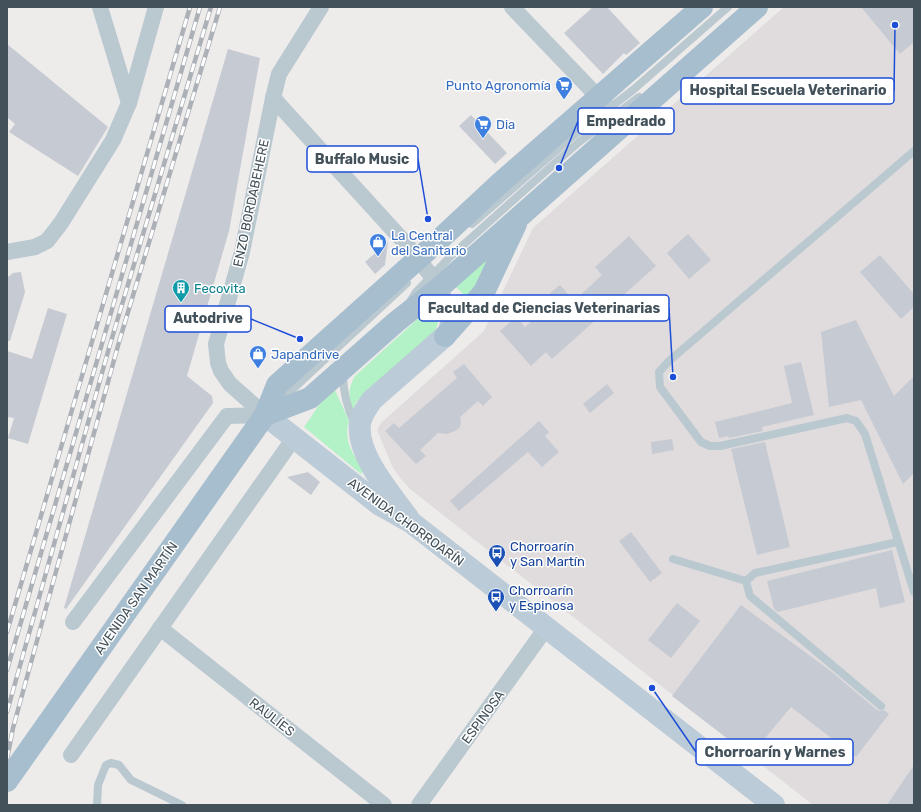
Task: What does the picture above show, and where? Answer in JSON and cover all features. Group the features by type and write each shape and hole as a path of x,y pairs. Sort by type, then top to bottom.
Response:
{"main road":[{"name":"AVENIDA SAN MARTÍN","path":"8,779 265,415 277,385 425,272 520,216 702,7"},
{"name":"AVENIDA SAN MARTÍN","path":"265,415 310,398 396,322 425,272 499,184 612,112 757,7"},
{"path":"412,523 373,470 366,456 359,432 360,423 364,412 372,400 445,336 484,292 520,216"},
{"name":"AVENIDA CHORROARÍN","path":"265,415 380,506 412,523 774,805"}],"street":[{"path":"100,7 129,103"},
{"path":"7,252 35,247 47,241 61,223 114,140 129,103 156,7"},
{"name":"ENZO BORDABEHERE","path":"265,415 230,384 221,371 218,362 216,344 242,252 279,74 321,7"},
{"path":"512,7 612,112"},
{"path":"273,98 401,239 425,272 448,310 448,323 445,336"},
{"name":"AVENIDA SAN MARTÍN","path":"73,622 226,416 265,415"},
{"path":"71,755 294,438"},
{"name":"RAULÍES","path":"160,628 384,805"},
{"name":"ESPINOSA","path":"419,805 546,628"}],"lane":[{"path":"612,112 728,7"},
{"path":"464,231 573,136 644,92"},
{"path":"914,151 669,361 659,372 660,387 701,442 710,446 720,446 847,418 856,421 865,434 914,592"},
{"path":"343,370 344,391 349,412 359,432"},
{"path":"746,581 755,573 898,542"},
{"path":"673,559 746,581"},
{"path":"746,581 750,596 881,706"},
{"path":"97,805 98,785 106,765 111,763 119,765 131,780 182,805"}],"shaded area":[{"path":"784,7 914,7 914,805 813,805 410,489 393,468 377,430 381,423 484,331 533,228"}],"green space":[{"path":"494,249 481,279 468,295 463,294 455,286"},
{"path":"432,306 438,316 438,324 432,335 356,402 353,411 351,409 350,392 351,384 355,376"},
{"path":"335,390 349,421 347,428 348,441 363,470 361,474 304,427 319,405"}],"building":[{"path":"593,7 607,7 640,43 626,55 624,53 603,74 564,33"},
{"path":"861,7 914,7 914,42 900,54"},
{"path":"7,44 108,127 78,176 9,132 15,124 7,117"},
{"name":"Fecovita","path":"228,49 260,58 229,231 187,376 212,396 213,403 66,609 64,608"},
{"name":"Dia","path":"471,115 507,153 495,164 459,126"},
{"path":"688,234 711,260 689,279 667,253"},
{"path":"629,236 656,266 552,359 546,352 531,366 500,331 516,317 525,327 556,300 550,293 560,285 574,301 602,275 595,267"},
{"name":"La Central del Sanitario","path":"388,242 385,265 375,274 365,262"},
{"path":"880,255 914,294 914,307 901,319 860,272"},
{"path":"21,272 25,292 10,341 7,341 7,281 8,277 13,273"},
{"path":"48,308 67,314 28,444 8,438 14,418 7,417 7,351 32,359"},
{"path":"856,320 894,396 914,376 914,473 903,484 861,400 829,407 821,332"},
{"path":"801,362 814,415 762,427 763,431 729,438 728,436 719,438 715,422 792,403 784,366"},
{"path":"464,364 492,397 483,406 478,401 460,417 460,427 455,431 447,434 438,433 420,450 426,456 416,464 385,431 394,423 399,428 457,378 453,372"},
{"path":"607,384 614,393 590,413 583,404"},
{"path":"539,421 549,432 545,436 559,452 542,467 528,452 459,511 450,501"},
{"path":"672,439 674,450 652,454 651,442"},
{"path":"765,442 790,547 757,555 731,449"},
{"path":"308,472 320,482 311,495 287,477"},
{"path":"631,532 662,573 650,582 619,541"},
{"path":"892,550 905,602 880,608 876,588 778,612 774,609 767,581"},
{"path":"677,603 700,621 671,658 648,640"},
{"path":"741,605 832,672 877,710 884,710 889,714 856,757 791,707 750,756 672,696"},
{"path":"914,765 914,805 887,805"}],"railway":[{"path":"7,632 190,7"},
{"path":"7,670 200,7"},
{"path":"7,712 109,348 211,7"},
{"path":"7,759 13,728 119,342 220,7"}],"place":[{"name":"Hospital Escuela Veterinario","path":"895,25"},
{"name":"Punto Agronomía","path":"564,100"},
{"name":"Dia","path":"483,139"},
{"name":"Empedrado","path":"559,168"},
{"name":"Buffalo Music","path":"428,219"},
{"name":"La Central del Sanitario","path":"378,257"},
{"name":"Fecovita","path":"181,303"},
{"name":"Autodrive","path":"300,339"},
{"name":"Japandrive","path":"258,369"},
{"name":"Facultad de Ciencias Veterinarias","path":"673,377"},
{"name":"Chorroarín y San Martín","path":"497,568"},
{"name":"Chorroarín y Espinosa","path":"496,612"},
{"name":"Chorroarín y Warnes","path":"652,688"}]}
